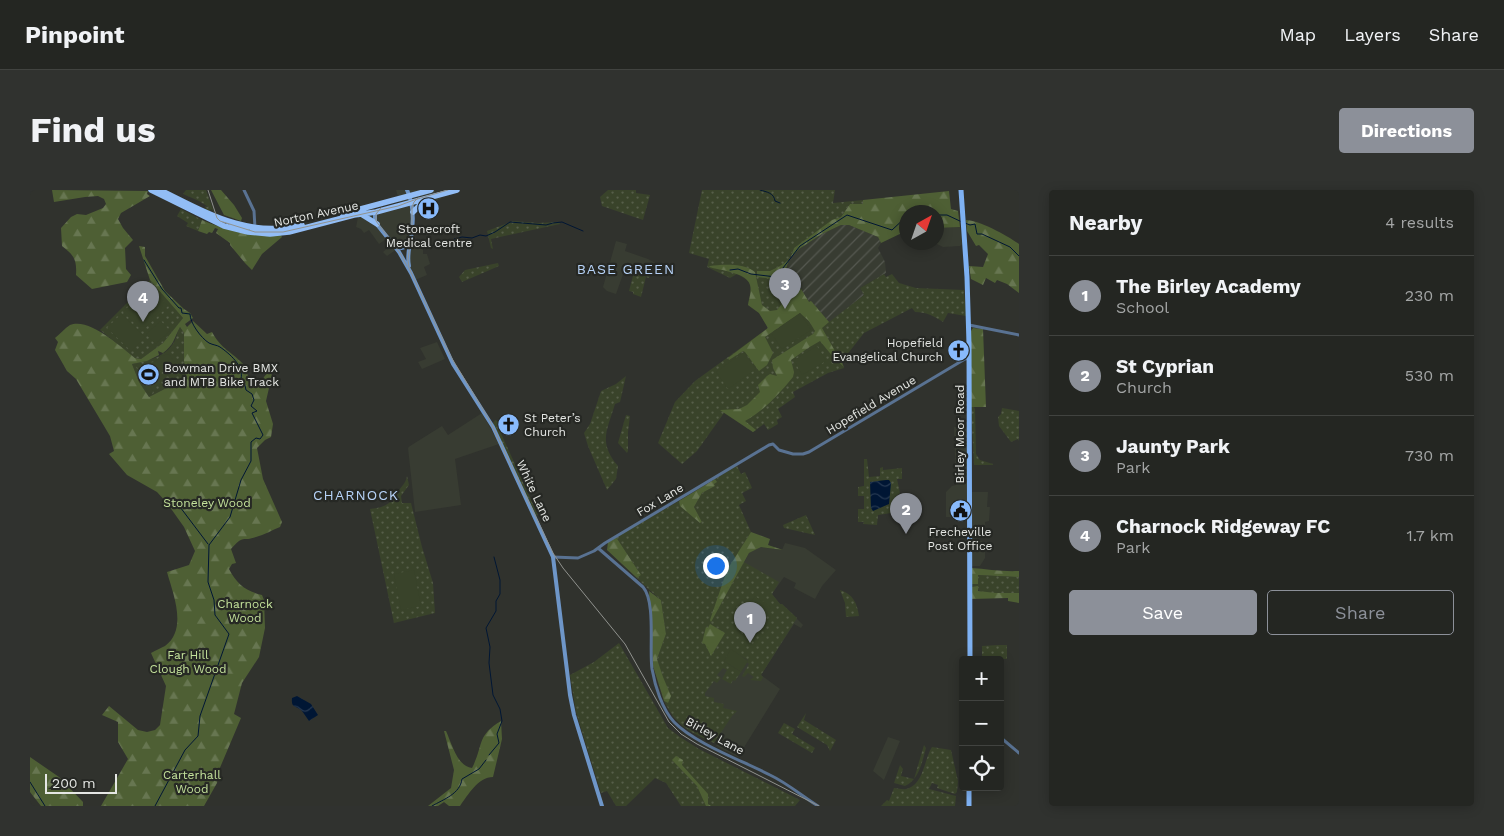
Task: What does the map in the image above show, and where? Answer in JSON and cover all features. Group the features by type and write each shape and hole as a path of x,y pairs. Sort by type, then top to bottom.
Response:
{"highway":[{"name":"Norton Avenue","path":"151,190 219,224 242,231 298,226 401,199 408,192 431,190"},
{"name":"Norton Avenue","path":"160,190 222,220 258,229 289,232 457,190"},
{"path":"401,199 411,203"},
{"path":"413,212 427,199"},
{"path":"375,212 381,204"},
{"path":"361,214 377,224"}],"main road":[{"name":"Birley Moor Road","path":"961,190 969,325 970,656"},
{"path":"408,192 413,212 408,260 411,273"},
{"name":"White Lane","path":"375,212 374,218 377,224 397,249 411,273 453,364 493,427 554,557 570,695 574,715 602,806"},
{"path":"397,249 405,247 410,243"},
{"path":"969,791 969,806"}],"street":[{"path":"244,190 254,211 258,229"},
{"path":"969,325 1019,335"},
{"name":"Hopefield Avenue","path":"773,444 779,450 796,455 809,452 964,358 969,358"},
{"name":"Fox Lane","path":"554,557 578,558 598,548 705,482 766,446 773,444"},
{"name":"Birley Lane","path":"598,548 643,587 647,593 651,660 654,678 665,707 675,722 698,739 787,784 818,806"},
{"path":"1004,740 1019,753"}],"shaded area":[{"path":"396,190 434,190 441,199 424,204 413,212 409,246 397,249 387,256 383,252 391,245 386,239 379,244 369,230 364,233 356,227 359,212 383,209 400,204"},
{"path":"841,225 849,225 878,237 881,243 878,248 885,262 886,273 860,288 864,295 829,323 809,302 801,289 796,292 784,272 789,259 799,249 822,234"},
{"path":"960,227 962,244 960,246 944,247 944,228"},
{"path":"616,241 627,244 625,251 661,266 655,274 626,266 616,294 607,291 603,287"},
{"path":"409,246 423,247 423,254 427,254 430,264 424,267 427,275 415,280 409,268"},
{"path":"437,342 445,359 422,369 418,362 426,359 420,348"},
{"path":"482,413 499,444 455,459 461,505 415,512 408,448 442,426 448,435"},
{"path":"969,423 972,492 988,492 987,507 990,507 989,521 985,522 986,538 967,537 967,517 946,517 946,492 956,485 954,427 964,427"},
{"path":"971,538 977,538 977,541 982,541 985,544 985,558 980,566 971,566"},
{"path":"785,543 805,548 836,570 822,586 815,599 794,588 796,583 784,577 772,594 803,625 801,628 794,624 761,675 780,689 738,757 716,746 718,743 716,741 714,743 688,730 672,716 679,705 710,624 749,553 761,547 782,550"},
{"path":"888,737 900,741 884,780 873,771"}],"green space":[{"path":"52,190 148,191 147,194 150,196 121,213 118,219 133,240 125,248 126,269 131,275 127,282 92,289 76,275 74,258 62,246 61,228 71,217 77,214 86,215 103,208 106,204 104,199 98,196 54,202"},
{"path":"186,190 206,190 214,212 211,209 206,211 205,206 210,208 183,194"},
{"path":"211,190 221,190 234,205 242,218 241,221 224,215"},
{"path":"608,190 636,190 636,193 650,195 643,220 602,206 600,197"},
{"path":"702,190 835,190 833,203 863,200 863,205 850,204 841,217 832,221 794,248 784,272 796,291 801,289 809,302 811,301 829,322 864,295 860,288 884,274 886,277 892,274 899,283 916,288 964,290 966,316 948,313 943,322 930,315 915,312 912,308 864,333 842,361 844,368 828,373 793,392 795,397 778,409 782,417 777,420 778,424 768,430 764,424 753,432 724,413 697,451 682,464 658,443 675,402 695,381 768,328 759,313 748,305 751,289 747,280 737,274 730,278 707,267 709,259 689,253"},
{"path":"949,191 951,209 958,211 960,227 944,228 944,205 899,205 899,234 881,243 878,237 849,225 841,225 822,234 799,249 791,257 794,248 832,220 841,217 850,204 863,204 863,200"},
{"path":"181,209 202,220 198,231 186,226 188,223 177,216"},
{"path":"202,220 231,230 281,235 282,237 262,254 252,270 230,243 216,233 218,229 215,228 212,233 209,232 207,234 198,231"},
{"path":"966,220 986,225 1019,244 1019,293 1007,284 997,280 995,283 986,278 983,285 971,279 969,266 983,267 988,254 979,245 976,246 967,231"},
{"path":"513,221 559,222 560,224 491,239 493,249 491,248 487,231"},
{"path":"139,246 145,247 145,256 165,291 190,313 193,318 185,324 187,327 193,321 207,334 212,332 215,338 243,364 252,382 257,381 262,384 264,377 270,370 272,375 266,401 273,424 271,437 257,448 263,479 282,522 280,527 259,536 241,540 231,549 236,563 232,564 229,569 238,583 246,589 262,595 264,600 265,628 259,657 242,683 234,714 241,718 219,770 217,783 204,806 101,806 128,759 118,742 118,722 102,715 109,706 138,730 147,732 155,730 160,725 166,686 151,653 165,646 172,639 176,630 177,611 167,572 189,565 195,551 184,527 167,503 157,492 127,475 109,454 114,451 110,436 76,379 67,371 55,350 58,342 55,338 70,325 86,325 104,334 135,358 141,359 163,343 183,318 150,280","holes":["180,327 184,333 186,378 149,397 139,382 132,364 147,361 159,355 158,351 163,353 167,350"]},
{"path":"789,260 785,272 796,291 801,289 809,302 811,301 829,322 822,328 844,367 820,341 791,360 794,372 793,377 765,407 745,421 756,430 753,432 720,410 739,409 747,405 760,392 758,385 767,376 770,374 777,376 772,360 815,331 809,321 800,313 765,337 773,353 767,365 759,371 743,351 729,360 728,358 768,328 759,313 748,305 751,290 748,281 739,275 709,267 733,265 751,269 755,272 762,305 770,311 777,310 785,300 784,288 782,283 757,277 757,271 770,271"},
{"path":"498,263 499,266 462,282 459,277 465,270"},
{"path":"634,272 650,276 649,278 646,277 641,297 629,291"},
{"path":"150,280 183,318 163,343 141,359 135,358 100,330"},
{"path":"149,287 168,306 156,318 137,299"},
{"path":"135,300 154,319 142,331 123,312"},
{"path":"800,313 811,330 782,349 771,333"},
{"path":"121,314 145,337 131,351 107,328"},
{"path":"161,321 170,331 155,344 146,334"},
{"path":"180,327 184,333 186,378 149,397 139,382 132,364 143,362 164,353 173,343"},
{"path":"973,328 983,329 986,407 971,407 971,331"},
{"path":"817,346 826,361 802,375 794,360"},
{"path":"744,352 756,369 728,389 716,372"},
{"name":"Bowman Drive BMX and MTB Bike Track","path":"169,354 175,363 166,370 147,379 153,392 151,395 138,379 140,373 136,365 154,362 161,356"},
{"path":"626,376 620,402 615,404 607,429 606,443 608,450 618,466 616,479 607,490 584,433 590,424 601,391 616,384"},
{"path":"971,407 975,409 976,454 980,460 993,465 974,465"},
{"path":"1002,408 1019,411 1019,441 1018,439 1011,442 999,426 998,417 1001,414"},
{"path":"626,415 630,416 627,453 618,443"},
{"path":"495,420 499,422 499,429 538,515 536,516 493,424"},
{"path":"864,459 867,459 869,477 880,476 880,468 883,467 883,470 902,468 902,479 897,479 900,493 895,497 895,502 892,502 891,513 878,515 877,525 858,522 858,509 864,509 864,496 858,496 858,487 864,486"},
{"path":"737,466 741,474 745,472 752,488 742,493 746,501 739,505 751,532 740,551 711,621 744,562 779,582 772,594 780,604 797,618 761,675 763,677 761,681 750,680 754,677 748,673 744,677 742,676 749,664 748,660 731,650 724,661 741,672 731,684 722,679 727,670 723,668 717,675 721,678 717,683 714,681 705,693 705,696 714,698 714,702 724,704 723,708 737,711 714,743 679,723 664,701 668,703 657,659 666,634 661,600 637,578 641,575 616,537 679,501 700,523 702,522 694,507 702,493 715,486 715,479"},
{"path":"407,476 409,485 401,496 402,503 411,503 433,583 435,613 394,623 370,509 384,506 390,502"},
{"path":"715,479 717,482 714,484 715,486 702,493 694,507 702,522 700,523 680,506 679,501"},
{"path":"806,515 815,535 784,528 783,525"},
{"path":"751,532 770,539 768,545 783,550 761,547 749,553 711,622 710,620 727,570"},
{"path":"616,537 641,575 637,578 607,550 608,542"},
{"path":"971,568 1019,571 1019,577 978,575 978,584 972,584"},
{"path":"414,570 421,606 401,610 394,574"},
{"path":"977,575 1019,577 1019,593 995,593 977,590 972,587 972,584"},
{"path":"978,586 978,591 1019,593 1019,603 1008,601 1008,598 971,599 972,587"},
{"path":"840,590 854,600 859,616 846,617 845,603"},
{"path":"649,591 661,600 666,634 657,659 671,696 668,703 664,701 653,666"},
{"path":"755,596 771,607 764,618 748,607"},
{"path":"710,624 725,633 711,656 705,644 702,643 706,627 708,628"},
{"path":"619,643 668,728 699,749 800,800 795,806 681,806 666,783 655,778 626,806 616,806 607,791 601,793 576,712 570,675 594,662"},
{"path":"1007,645 1007,659 1004,659 1004,656 982,656 982,646"},
{"path":"731,649 748,661 741,672 724,661"},
{"path":"806,713 804,720 836,740 830,751 827,745 797,727"},
{"path":"501,721 502,739 493,777 478,783 460,806 449,806 444,802 438,806 428,806 451,788 454,770 444,731 446,731 462,763 472,768 484,736 493,726"},
{"path":"784,723 795,729 792,734 815,748 812,753 778,733"},
{"path":"924,745 926,748 923,759 914,779"},
{"path":"932,747 951,750 958,781 955,794 937,788 938,785 932,783 929,789 956,796 955,806 881,806 887,800 889,801 894,788 906,789 912,787 917,782"},
{"path":"676,756 683,760 682,765 708,794 708,804 711,806 706,806 697,786 672,760"},
{"path":"30,757 59,777 83,802 83,806 41,806 30,792"},
{"path":"900,765 903,769 901,776 914,779 905,786 894,783"}],"water":[{"path":"889,480 891,483 889,504 873,511 871,508 870,482"},
{"path":"297,696 311,704 318,715 309,721 301,710 293,705 292,698"}],"waterway":[{"path":"760,190 770,193 775,201 780,203"},
{"path":"730,270 738,269 751,274 776,277 800,246 847,215 892,230 899,224"},
{"path":"944,215 962,222"},
{"path":"423,247 450,243 454,239 462,237 486,236 510,222 546,225 562,222 583,231"},
{"path":"965,223 975,224 977,234 982,234 1010,247 1019,256"},
{"path":"144,260 162,289 181,308 182,313 190,314 194,326 203,338 209,343 219,346 238,365 246,390 252,394 254,400 251,406 257,411 252,413 263,435 260,439 256,438 251,442 251,461 241,480 230,517 209,545 208,582 214,600 215,615 229,634 200,716 198,736 185,750 155,806"},
{"path":"174,499 208,544"},
{"path":"489,755 499,743 497,734 502,721 500,709 493,695 489,663 490,647 486,628 496,611 496,601 500,594 500,580 494,557"},
{"path":"432,806 455,792 462,779 479,769 486,760"},
{"path":"30,782 45,806"}],"tram line":[{"path":"208,190 217,218 220,221 255,232 283,232 398,206 448,190"},
{"path":"418,198 412,207 409,268 451,357 490,421 553,553 625,644 669,722 681,734 819,806"},
{"path":"381,208 376,214 376,221 400,253 407,266"}],"place":[{"name":"Stonecroft Medical centre","path":"429,208"},
{"name":"Jaunty Park","path":"785,309"},
{"name":"Charnock Ridgeway FC","path":"143,322"},
{"name":"Hopefield Evangelical Church","path":"959,350"},
{"name":"Bowman Drive BMX and MTB Bike Track","path":"148,375"},
{"name":"St Peter’s Church","path":"508,425"},
{"name":"Frecheville Post Office","path":"960,511"},
{"name":"St Cyprian","path":"906,534"},
{"name":"The Birley Academy","path":"750,643"}],"district":[{"name":"BASE GREEN","path":"626,269"},
{"name":"CHARNOCK","path":"356,495"}],"park label":[{"name":"Stoneley Wood","path":"207,503"},
{"name":"Charnock Wood","path":"245,611"},
{"name":"Far Hill Clough Wood","path":"188,662"},
{"name":"Carterhall Wood","path":"192,782"}]}
